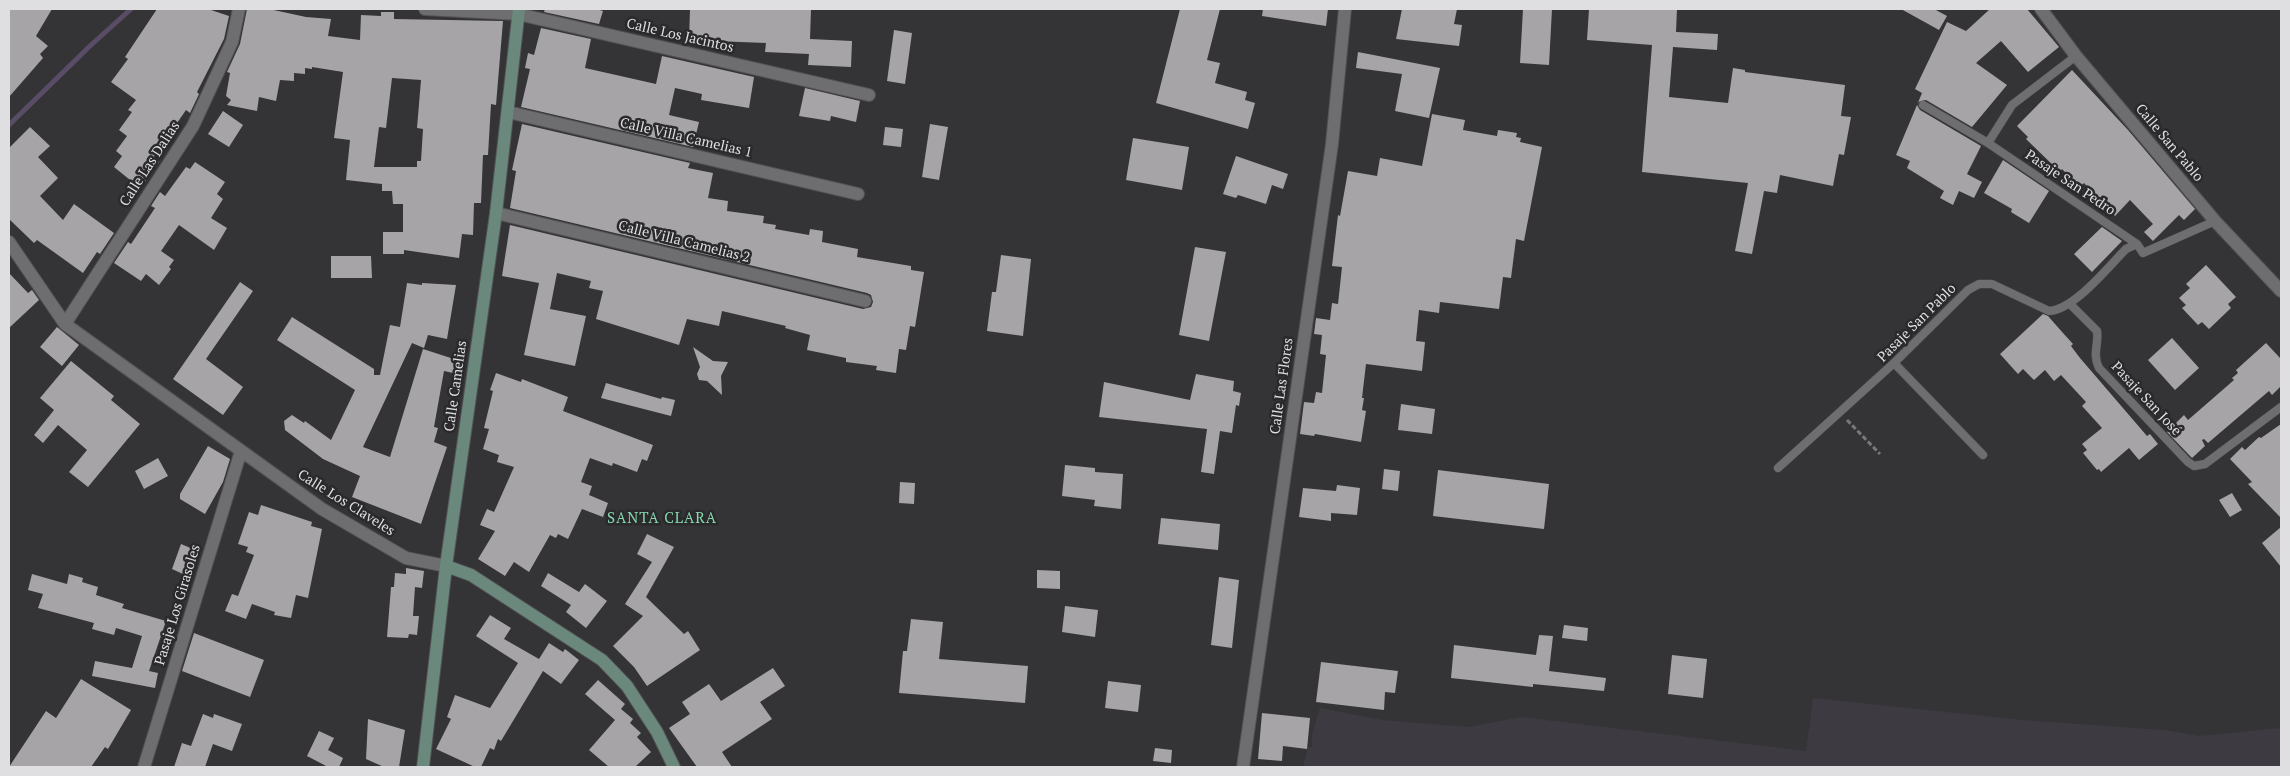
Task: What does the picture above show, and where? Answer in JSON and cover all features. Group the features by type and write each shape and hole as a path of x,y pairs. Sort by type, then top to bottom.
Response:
{"street":[{"name":"Calle Las Dalias","path":"65,324 192,126 232,42 239,9"},
{"name":"Calle Los Jacintos","path":"424,9 519,12 869,95"},
{"name":"Calle Las Flores","path":"1243,767 1332,144 1345,9"},
{"name":"Calle San Pablo","path":"2041,9 2076,56 2215,221 2281,291"},
{"name":"Calle Camelias","path":"423,767 446,566 496,213 519,12"},
{"name":"Calle Villa Camelias 1","path":"508,112 858,194"},
{"name":"Calle Villa Camelias 2","path":"496,213 865,301"},
{"name":"Calle Los Claveles","path":"9,242 65,324 322,509 406,558 446,566 471,576 602,660 627,686 657,732 674,767"},
{"name":"Pasaje Los Girasoles","path":"144,767 241,451"}],"lane":[{"path":"1988,143 2012,105 2076,56"},
{"name":"Pasaje San Pedro","path":"1923,105 1988,143 2137,244"},
{"path":"2070,304 2126,249 2137,244 2143,253 2215,221"},
{"name":"Pasaje San Pablo","path":"1778,468 1894,363 1968,290 1979,284 1996,285 2049,311 2057,310 2070,304"},
{"name":"Pasaje San José","path":"2070,304 2097,331 2095,359 2105,373 2188,462 2194,466 2212,458 2281,407"},
{"path":"1894,363 1983,455"}],"path":[{"path":"1840,413 1880,454"}],"shaded area":[{"path":"1813,698 2023,720 2165,730 2199,736 2281,728 2281,767 1303,767 1308,747 1312,747 1312,734 1320,708 1383,720 1469,727 1521,717 1806,751"}],"building":[{"path":"9,9 52,9 36,36 48,46 40,54 43,58 9,97"},
{"path":"157,9 208,9 229,16 224,39 197,92 199,94 190,113 186,110 153,158 159,162 140,188 114,167 122,156 116,151 127,136 119,130 132,112 128,110 136,100 111,82 128,59 125,57"},
{"path":"247,9 269,9 306,17 331,19 328,36 360,40 361,15 381,16 381,12 394,12 394,19 503,21 496,105 491,104 488,155 483,155 481,203 474,203 473,235 462,234 459,258 404,250 404,254 383,254 383,232 403,232 403,204 393,204 392,191 382,191 382,184 346,180 350,140 334,138 343,72 312,67 312,69 305,68 305,74 294,73 294,81 280,80 276,101 259,97 257,111 227,105 231,100 226,96 230,73 227,72 240,44","holes":["392,78 421,80 417,128 423,129 421,161 417,161 417,167 374,167 379,127 386,128"]},
{"path":"545,9 596,9 603,11 599,24 544,12"},
{"path":"690,9 811,9 810,39 852,41 851,67 808,65 809,54 765,52 766,43 689,40"},
{"path":"1180,9 1220,9 1207,60 1220,63 1215,83 1247,92 1245,100 1255,103 1248,129 1156,103"},
{"path":"1263,9 1328,9 1326,26 1262,16"},
{"path":"1402,9 1457,9 1454,24 1462,25 1459,46 1396,39"},
{"path":"1523,9 1552,9 1549,65 1520,63"},
{"path":"1589,9 1677,9 1676,32 1718,34 1717,50 1673,47 1669,97 1728,103 1733,68 1745,70 1745,72 1845,85 1841,116 1851,117 1844,155 1839,154 1833,186 1780,175 1777,193 1764,191 1752,254 1735,251 1748,183 1642,172 1652,45 1587,40"},
{"path":"1901,9 1934,9 1947,16 1939,30"},
{"path":"1990,9 2027,9 2059,47 2028,72 2001,41 1976,63 2007,85 1972,127 1926,100 1918,102 1922,93 1915,89 1947,22 1966,31"},
{"path":"541,28 591,39 585,68 656,84 662,56 754,77 749,108 701,100 702,94 675,88 669,115 699,122 693,147 521,107 530,69 525,68 528,53 534,55"},
{"path":"894,30 912,33 905,84 887,81"},
{"path":"1358,52 1440,68 1429,118 1395,111 1402,74 1356,68"},
{"path":"2072,70 2128,130 2195,209 2184,220 2179,215 2153,241 2144,232 2153,224 2130,200 2115,216 2084,183 2080,187 2062,169 2060,172 2026,139 2028,137 2017,126"},
{"path":"805,88 860,101 856,122 831,116 830,121 799,116"},
{"path":"1917,105 1920,110 1981,146 1967,174 1982,182 1974,198 1959,191 1953,205 1940,198 1944,191 1907,168 1910,161 1896,155"},
{"path":"223,111 243,125 229,147 208,134"},
{"path":"1432,114 1465,120 1463,130 1497,136 1498,130 1517,133 1516,137 1521,138 1520,142 1542,147 1524,241 1516,239 1511,278 1503,277 1499,309 1440,302 1439,313 1419,310 1416,341 1425,342 1422,371 1366,364 1362,410 1366,411 1361,442 1315,434 1314,436 1300,434 1304,402 1314,403 1316,392 1322,393 1326,355 1320,354 1322,335 1314,334 1316,318 1330,320 1332,303 1338,304 1342,267 1332,266 1338,215 1340,216 1348,171 1377,176 1380,158 1422,166"},
{"path":"522,124 690,163 688,168 713,173 708,198 728,201 727,211 764,216 763,223 776,225 775,229 809,235 810,229 823,231 822,242 858,249 857,257 911,266 911,270 924,272 915,327 910,326 906,350 899,349 896,373 876,370 877,366 846,362 846,358 807,350 810,335 785,328 786,326 722,311 719,326 687,319 679,345 596,319 603,291 589,288 591,281 557,273 550,309 586,316 575,366 524,355 539,283 502,276 510,225 863,309 871,307 873,302 871,295 867,293 510,208 516,171 512,170"},
{"path":"930,124 948,127 939,180 922,177"},
{"path":"30,127 50,146 38,157 58,178 40,196 63,220 74,204 114,233 100,254 97,252 83,273 37,240 34,243 9,219 9,148"},
{"path":"885,127 903,129 901,147 883,145"},
{"path":"1133,138 1189,147 1182,190 1126,180"},
{"path":"1236,156 1288,174 1283,189 1272,185 1266,204 1238,195 1236,198 1223,194"},
{"path":"2003,160 2049,191 2029,223 2011,212 2012,209 1984,193"},
{"path":"195,162 225,182 217,194 223,199 211,218 227,228 214,250 179,225 161,251 174,260 169,267 171,269 159,285 146,274 141,281 114,263 128,242 131,244 155,208 151,206 160,192 165,196 186,167 190,169"},
{"path":"2102,227 2122,241 2092,272 2074,254"},
{"path":"1195,247 1226,252 1209,341 1179,335"},
{"path":"1001,255 1031,259 1023,336 987,331 992,292 996,292"},
{"path":"331,256 371,256 372,278 331,278"},
{"path":"2206,265 2236,297 2228,304 2231,308 2209,329 2202,322 2198,325 2182,308 2186,305 2179,298 2190,288 2186,284"},
{"path":"9,273 28,293 32,290 39,300 9,328"},
{"path":"240,282 253,291 206,359 243,387 223,415 173,379"},
{"path":"407,283 456,285 447,339 428,335 424,348 412,343 363,447 390,457 423,349 460,361 458,374 444,371 434,427 438,428 434,442 447,447 421,524 352,497 360,476 323,459 285,430 284,421 292,415 304,423 305,421 331,440 355,390 277,340 292,317 374,369 374,375 380,375 390,325 400,327"},
{"path":"2043,314 2048,316 2073,344 2071,346 2080,358 2147,436 2150,434 2158,444 2139,460 2129,448 2101,472 2099,469 2097,470 2083,453 2087,450 2082,444 2102,428 2082,406 2086,402 2061,375 2054,381 2045,370 2034,380 2023,369 2018,374 2000,354"},
{"path":"57,327 79,345 62,366 40,347"},
{"path":"2172,338 2199,368 2175,390 2148,360"},
{"path":"2266,343 2281,359 2281,386 2272,395 2269,391 2208,443 2204,439 2202,440 2205,446 2192,458 2167,432 2184,415 2188,420 2234,380 2232,378 2238,373 2236,370"},
{"path":"693,347 713,361 728,362 721,376 722,395 707,381 699,380 697,374 700,367"},
{"path":"71,361 114,396 111,400 140,424 88,487 69,472 87,450 58,425 43,443 34,435 54,410 40,398"},
{"path":"496,373 521,382 522,379 568,397 563,411 653,445 647,461 642,459 637,472 613,463 612,466 590,458 581,482 592,486 589,495 608,503 603,517 582,509 568,539 558,534 556,538 550,535 529,572 514,562 505,576 478,559 495,531 480,525 487,509 494,512 514,467 497,462 499,455 483,449 489,429 484,428 493,391 490,390"},
{"path":"1196,374 1234,381 1233,391 1241,393 1239,406 1236,405 1232,433 1220,431 1214,474 1201,472 1207,429 1099,417 1104,382 1190,400"},
{"path":"606,383 661,399 662,397 675,400 671,416 601,398"},
{"path":"1401,404 1435,409 1432,434 1398,430"},
{"path":"2281,424 2281,518 2248,484 2252,482 2230,459 2242,447 2245,450 2259,437 2261,438"},
{"path":"208,446 230,459 223,482 205,514 180,499 180,494"},
{"path":"158,458 168,476 144,489 135,471"},
{"path":"1065,465 1095,468 1095,472 1123,474 1121,509 1094,506 1095,500 1062,496"},
{"path":"1384,469 1400,471 1398,491 1382,489"},
{"path":"1438,470 1549,484 1544,529 1433,516"},
{"path":"900,482 915,483 914,504 899,503"},
{"path":"1337,485 1360,488 1357,515 1331,513 1331,521 1299,517 1303,488 1336,491"},
{"path":"2232,493 2242,510 2230,517 2219,500"},
{"path":"261,505 312,522 311,526 322,529 308,598 296,595 291,618 274,615 275,612 252,604 246,619 225,611 232,594 238,596 254,555 246,552 248,547 238,544 249,512 258,515"},
{"path":"1161,518 1220,524 1218,550 1158,544"},
{"path":"2281,527 2281,567 2262,543"},
{"path":"647,534 674,547 646,597 684,634 688,631 700,650 647,686 634,667 613,646 643,616 625,604 652,562 637,554"},
{"path":"181,544 193,549 183,574 172,569"},
{"path":"406,568 424,571 422,588 415,587 413,616 419,616 417,635 409,634 408,638 387,637 391,587 394,587 395,573 406,574"},
{"path":"1037,570 1060,571 1060,589 1037,588"},
{"path":"548,573 579,592 585,584 607,601 586,628 566,612 571,605 541,586"},
{"path":"32,574 67,584 69,574 83,578 82,582 98,587 96,595 124,604 122,608 166,621 149,671 158,673 155,688 92,676 95,661 132,668 142,636 116,628 114,635 92,629 94,623 38,608 43,594 28,590"},
{"path":"1219,577 1239,580 1232,648 1211,645"},
{"path":"1065,606 1098,610 1095,637 1062,632"},
{"path":"490,615 511,628 504,639 539,659 549,643 563,652 565,649 579,660 561,684 543,671 501,741 498,739 494,750 490,748 481,767 475,767 436,749 451,719 447,717 455,695 490,708 518,663 476,636"},
{"path":"911,619 943,622 939,659 1028,666 1025,703 899,693 903,651 907,651"},
{"path":"1564,625 1588,628 1587,641 1562,638"},
{"path":"194,633 264,660 250,697 182,671"},
{"path":"1539,635 1553,636 1549,671 1606,678 1604,691 1533,684 1533,687 1451,678 1454,645 1536,655"},
{"path":"1672,655 1707,659 1703,698 1668,694"},
{"path":"1321,662 1398,671 1395,693 1385,692 1384,710 1316,702"},
{"path":"773,668 785,686 760,702 772,719 722,752 732,767 697,767 669,728 690,714 682,702 709,684 721,701"},
{"path":"81,679 131,710 108,749 105,747 91,767 9,767 46,711 56,718"},
{"path":"598,680 625,704 621,709 633,719 630,723 641,733 637,737 651,752 635,767 609,767 589,750 615,720 585,694"},
{"path":"1108,681 1141,685 1138,712 1105,708"},
{"path":"1262,713 1310,718 1307,749 1283,746 1282,761 1258,759"},
{"path":"203,714 213,718 214,714 242,724 232,751 213,744 205,767 174,767 182,743 191,746"},
{"path":"368,719 405,730 399,767 384,767 366,759"},
{"path":"319,731 334,738 328,750 343,758 339,767 328,767 307,756"},
{"path":"1155,748 1172,750 1171,763 1153,761"}],"waterway":[{"path":"9,125 131,9"}],"district":[{"name":"SANTA CLARA","path":"662,519"}]}
